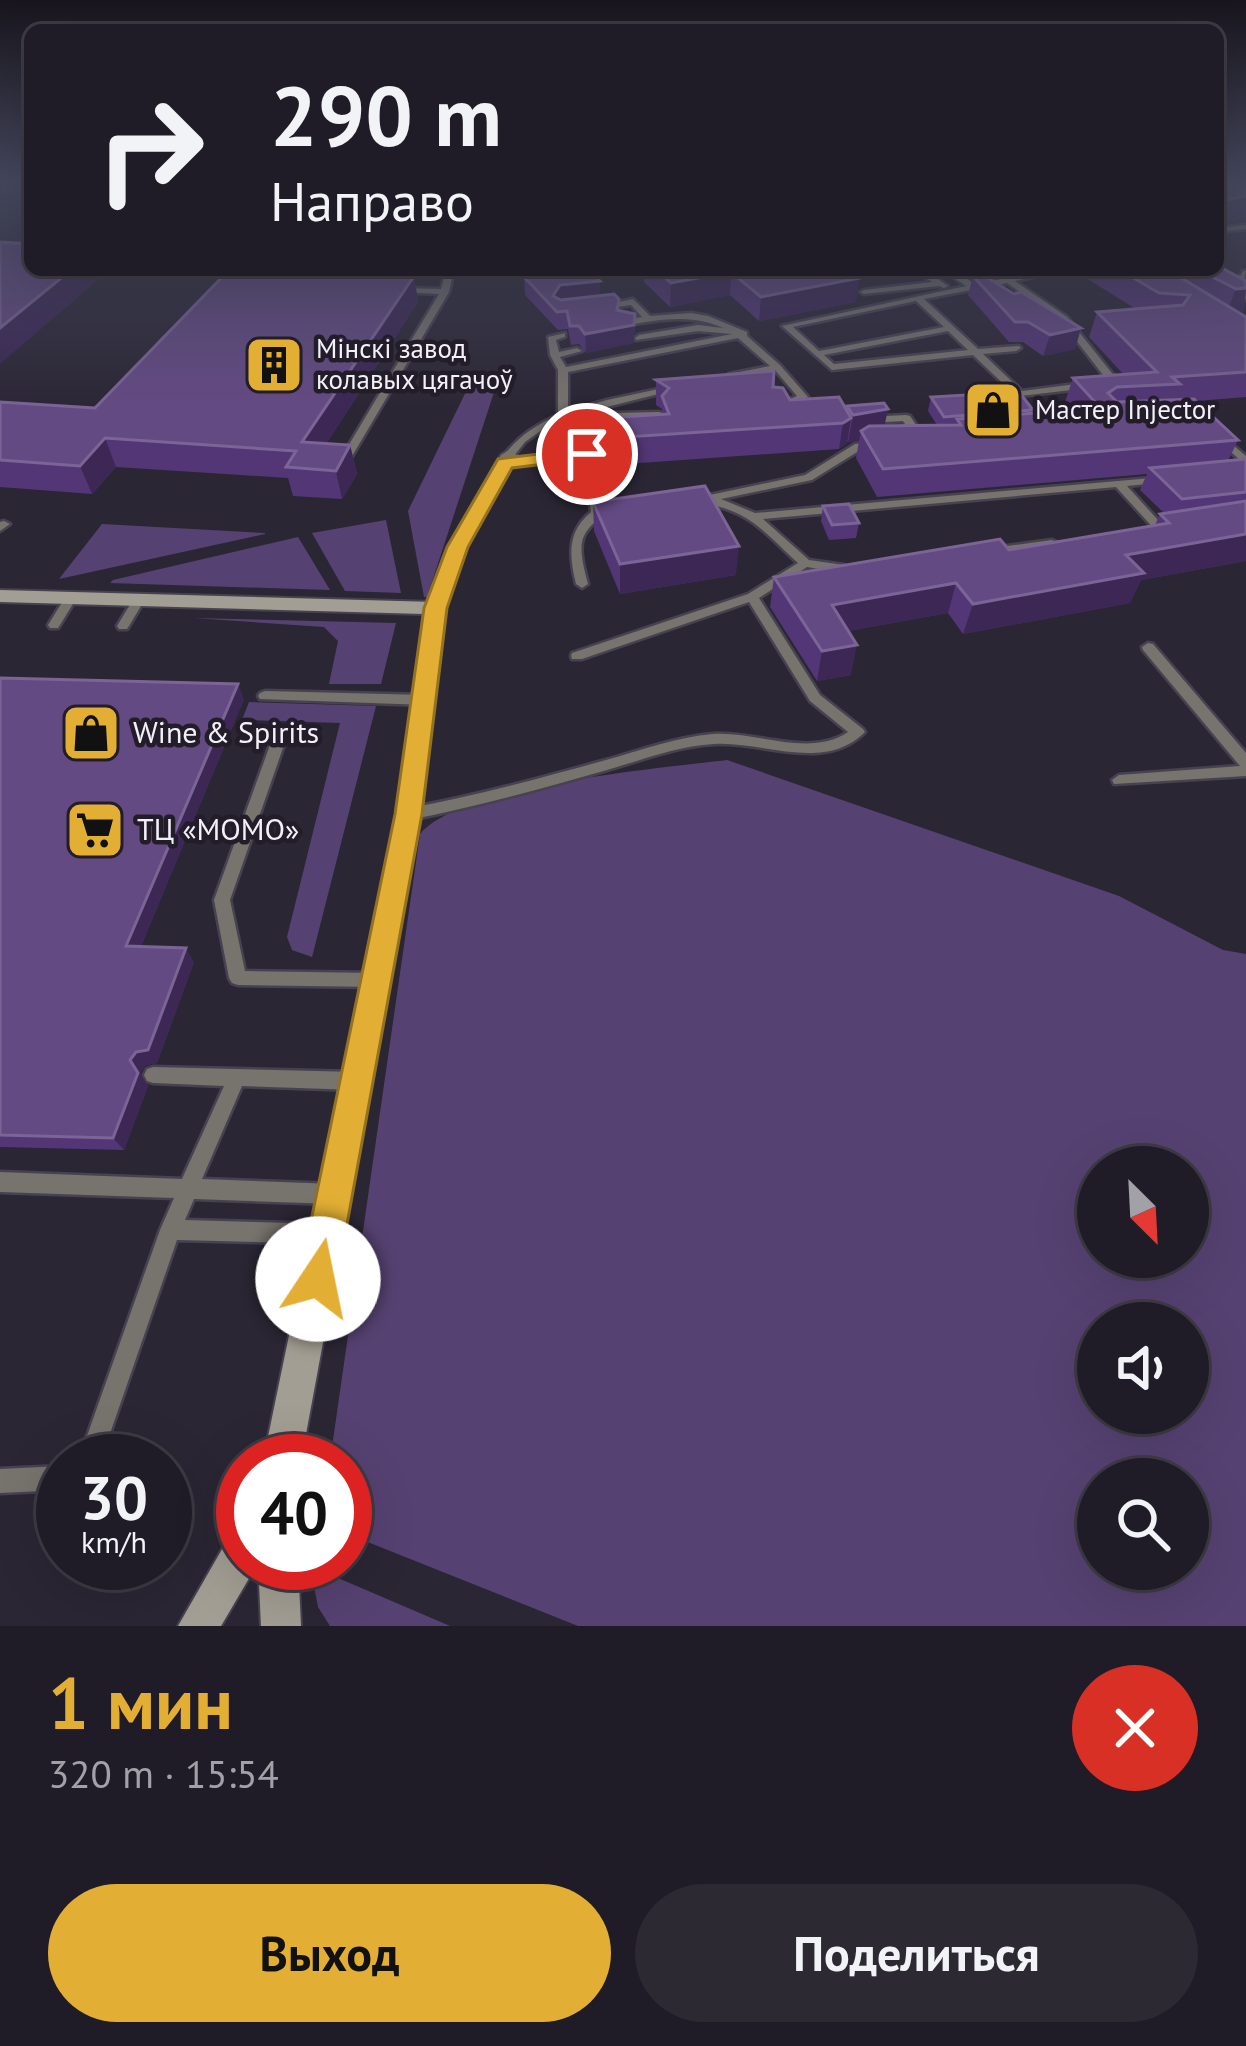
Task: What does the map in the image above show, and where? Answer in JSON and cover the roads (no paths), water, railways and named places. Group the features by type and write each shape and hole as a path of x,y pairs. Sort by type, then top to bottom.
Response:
{"street":[{"path":"287,1434 409,814 435,608 457,547 507,459"},
{"path":"0,596 435,608"},
{"path":"198,1626 220,1590"},
{"path":"279,1590 281,1626"}],"lane":[{"path":"1246,273 1239,286 1246,297"},
{"path":"343,463 445,292 449,276"},
{"path":"928,276 952,291"},
{"path":"957,276 973,286"},
{"path":"1016,348 832,367 786,326 1029,276"},
{"path":"980,397 1114,382 1074,331 1007,280"},
{"path":"864,292 940,284"},
{"path":"393,290 445,292"},
{"path":"918,298 1020,394"},
{"path":"597,306 633,302 647,318"},
{"path":"623,322 700,315 728,324 777,367 802,397 775,404"},
{"path":"639,338 698,328 743,334"},
{"path":"817,354 952,328"},
{"path":"1074,331 1094,330"},
{"path":"563,370 743,334"},
{"path":"562,335 550,339 563,370 563,418"},
{"path":"555,355 577,351"},
{"path":"709,381 777,367"},
{"path":"507,459 520,436 563,418 596,405 687,386"},
{"path":"563,418 658,413"},
{"path":"863,420 906,418 920,438"},
{"path":"1214,432 1244,467"},
{"path":"706,499 808,478 860,446 941,436"},
{"path":"507,459 587,454 596,511"},
{"path":"756,516 1179,479"},
{"path":"1118,484 1161,530"},
{"path":"676,497 706,499 756,516 776,530 805,563 842,570 864,567"},
{"path":"582,584 572,553 580,530 596,511 618,505"},
{"path":"1138,532 1178,527"},
{"path":"978,553 1070,541"},
{"path":"577,656 752,597 805,563"},
{"path":"409,814 461,805 713,739 759,739 799,748 843,746 858,732 815,698 752,597"},
{"path":"55,625 70,599"},
{"path":"123,626 138,602"},
{"path":"1148,647 1246,767"},
{"path":"265,697 426,700"},
{"path":"277,745 221,900 238,978 376,980"},
{"path":"1119,780 1246,767"},
{"path":"153,1075 357,1081"},
{"path":"99,1434 170,1230 237,1078"},
{"path":"0,1182 334,1194"},
{"path":"170,1230 327,1234"},
{"path":"0,1480 36,1479"}],"place":[{"name":"Мінскі завод колавых цягачоў","path":"274,365"},
{"name":"Мастер Injector","path":"993,410"},
{"name":"Wine & Spirits","path":"91,733"},
{"name":"ТЦ «МОМО»","path":"95,830"}]}
